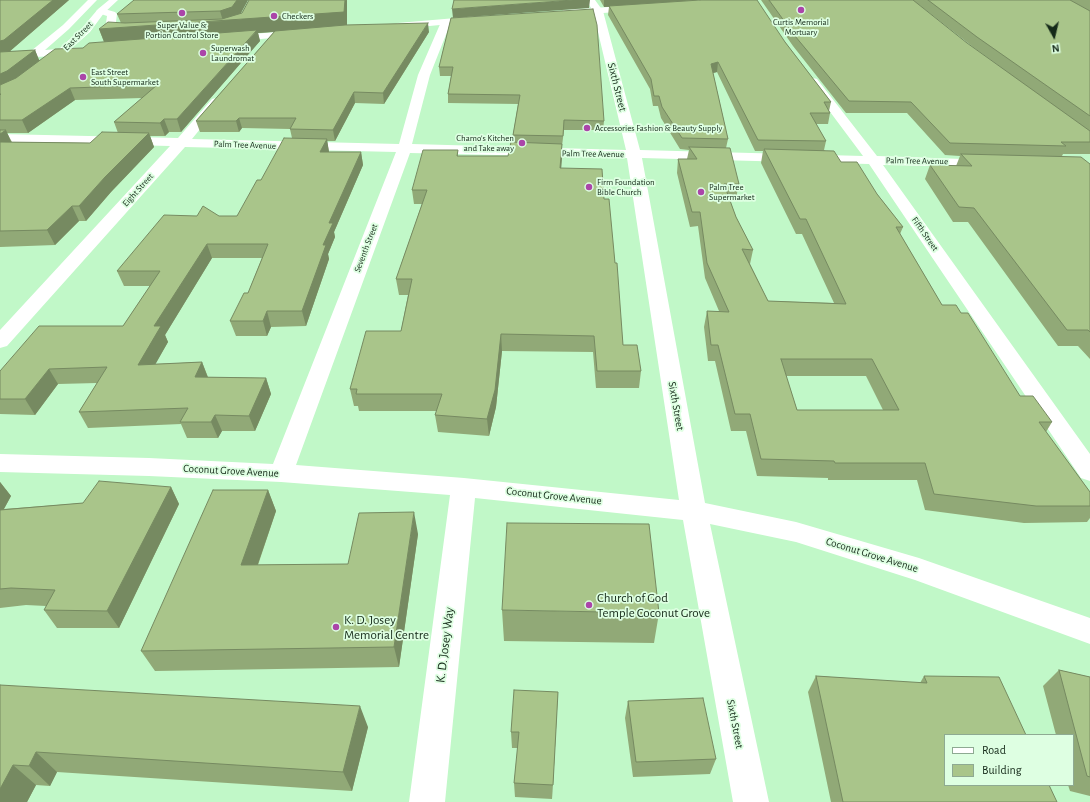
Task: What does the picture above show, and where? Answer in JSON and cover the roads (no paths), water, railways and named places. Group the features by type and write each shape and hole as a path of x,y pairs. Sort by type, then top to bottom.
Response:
{"street":[{"name":"East Street","path":"0,82 66,27 93,0"},
{"name":"East Street","path":"46,65 86,30 101,11 114,0"},
{"path":"553,14 594,5 653,7"},
{"name":"Sixth Street","path":"594,5 634,155 694,511 750,802"},
{"path":"101,11 112,14 110,30 113,32 138,32"},
{"path":"391,26 485,19"},
{"name":"Seventh Street","path":"281,473 404,149 424,75 446,22"},
{"path":"219,40 312,32"},
{"path":"258,53 273,35"},
{"path":"0,56 88,50"},
{"name":"Fifth Street","path":"802,68 873,160 1090,472"},
{"name":"Eight Street","path":"0,342 181,143 227,89"},
{"name":"Palm Tree Avenue","path":"0,138 997,163"},
{"name":"Coconut Grove Avenue","path":"0,463 150,467 281,473 464,487 694,511 796,532 919,570 1090,631"},
{"name":"K. D. Josey Way","path":"427,802 464,487"}],"place":[{"name":"Curtis Memorial Mortuary","path":"801,10"},
{"name":"Super Value & Portion Control Store","path":"182,13"},
{"name":"Checkers","path":"274,16"},
{"name":"Superwash Laundromat","path":"203,53"},
{"name":"East Street South Supermarket","path":"83,77"},
{"name":"Accessories Fashion & Beauty Supply","path":"587,128"},
{"name":"Chamo's Kitchen and Take away","path":"522,143"},
{"name":"Firm Foundation Bible Church","path":"589,187"},
{"name":"Palm Tree Supermarket","path":"701,192"},
{"name":"Church of God Temple Coconut Grove","path":"589,605"},
{"name":"K. D. Josey Memorial Centre","path":"336,627"}]}
